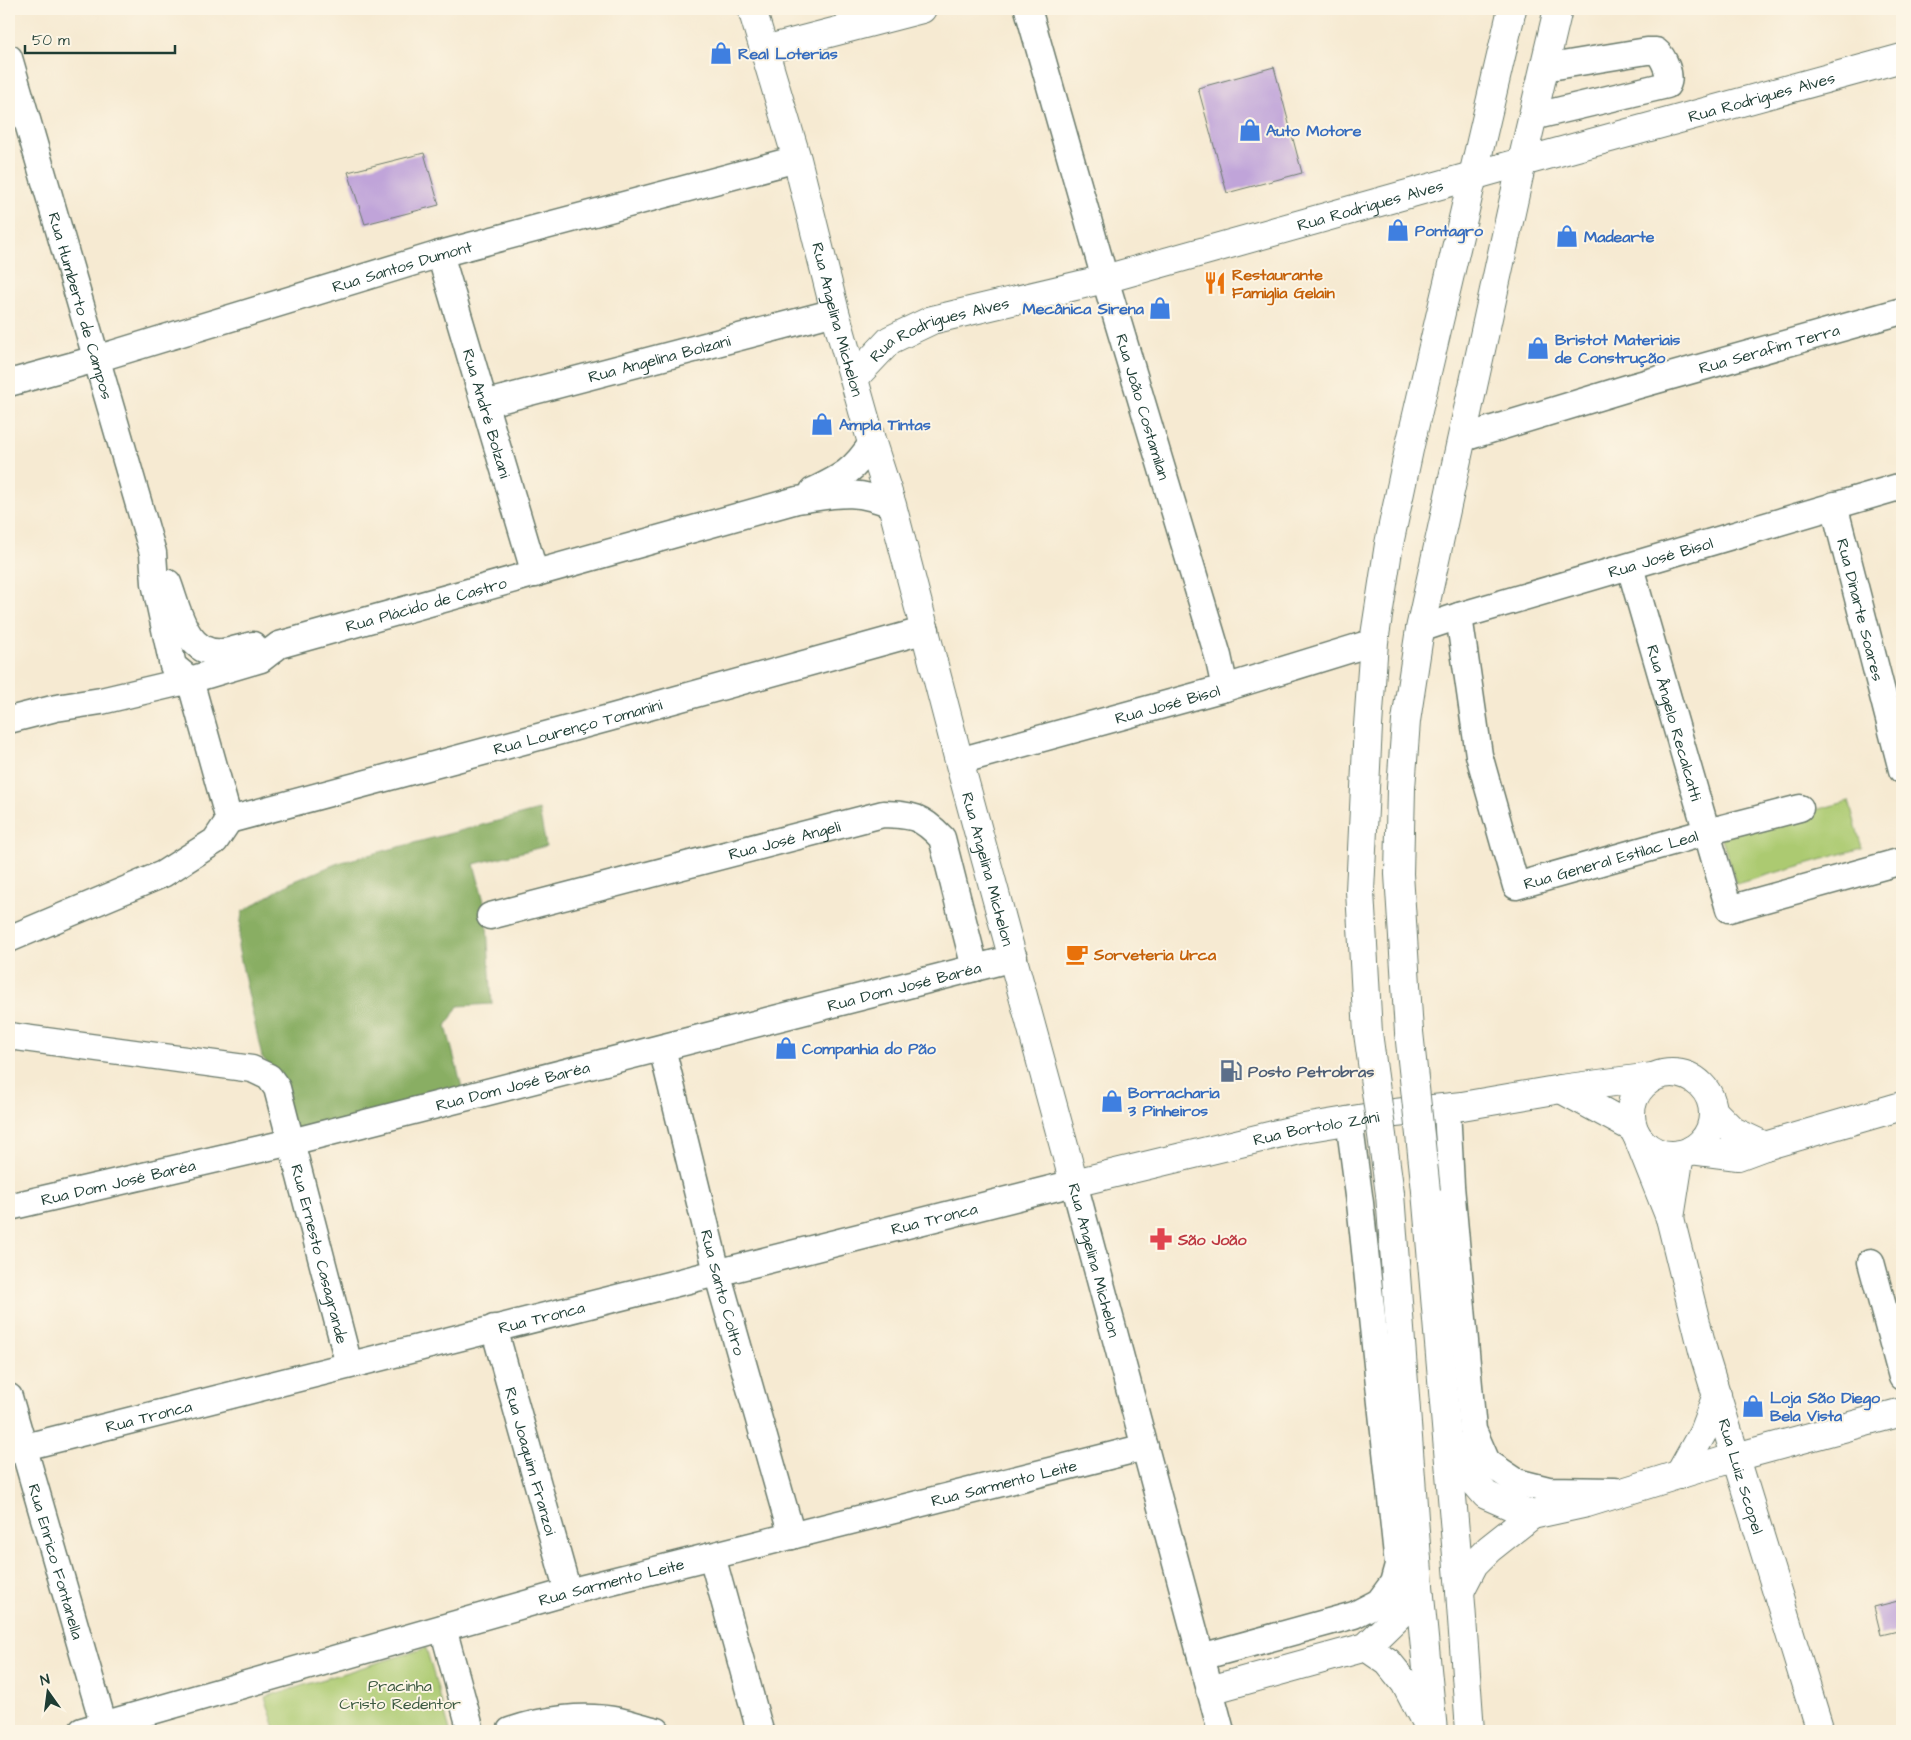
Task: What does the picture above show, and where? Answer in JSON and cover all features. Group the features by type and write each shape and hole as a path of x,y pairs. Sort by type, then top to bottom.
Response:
{"main road":[{"name":"Rua Angelina Michelon","path":"752,9 797,160 835,312 872,443 892,505 959,761 1074,1183"},
{"path":"764,50 922,9"},
{"path":"1432,1731 1419,1586 1390,1194 1368,1033 1360,891 1374,642 1389,544 1408,454 1512,9"},
{"path":"1470,1731 1426,1191 1409,1032 1399,874 1401,788 1406,721 1420,629 1532,117 1558,9"},
{"name":"Rua Rodrigues Alves","path":"854,378 890,340 932,320 1104,279 1902,58"},
{"path":"1635,1133 1630,1116 1631,1105 1642,1084 1652,1077 1669,1073 1687,1075 1705,1089 1713,1111 1712,1123 1708,1134 1700,1143 1685,1152"},
{"name":"Rua Bortolo Zani","path":"1074,1183 1298,1128 1652,1077"},
{"path":"1561,1089 1606,1112 1635,1133 1646,1146 1668,1155 1685,1152 1738,1156 1765,1146 1902,1106"},
{"path":"1713,1111 1733,1130 1765,1146"},
{"name":"Rua Luiz Scopel","path":"1635,1133 1670,1218 1703,1351 1820,1731"},
{"name":"Rua Luiz Scopel","path":"1670,1218 1685,1152"},
{"path":"1679,1475 1703,1432 1717,1395"},
{"path":"1460,1591 1474,1564 1489,1549 1532,1515 1587,1502 1736,1457 1902,1412"},
{"path":"1446,1434 1466,1472 1486,1495 1532,1515"},
{"path":"1210,1690 1366,1647 1399,1615 1419,1586"},
{"path":"1366,1647 1388,1662 1405,1683 1432,1731"}],"street":[{"name":"Rua João Costamilan","path":"1028,9 1104,279 1215,647 1225,688"},
{"path":"1532,117 1667,85 1670,78 1662,56 1656,51 1544,68"},
{"name":"Rua Humberto de Campos","path":"9,58 153,553 166,578 187,634 196,644 208,651 222,653 257,644 279,645"},
{"name":"Rua Santos Dumont","path":"9,383 96,359 440,254 797,160"},
{"name":"Rua André Bolzani","path":"440,254 535,574"},
{"name":"Rua Serafim Terra","path":"1462,438 1628,388 1902,311"},
{"name":"Rua Angelina Bolzani","path":"484,404 835,312"},
{"name":"Rua Plácido de Castro","path":"797,500 840,478 860,462 872,443"},
{"name":"Rua José Bisol","path":"1420,629 1902,486"},
{"name":"Rua Plácido de Castro","path":"9,720 56,708 101,701 182,673 261,659 279,645 797,500 850,493 877,498 892,505"},
{"name":"Rua Dinarte Soares","path":"1834,505 1902,770"},
{"name":"Rua Humberto de Campos","path":"153,553 155,584 229,820"},
{"name":"Rua Ângelo Recalcatti","path":"1630,567 1729,909 1902,861"},
{"name":"Rua General Estilac Leal","path":"1460,616 1478,755 1516,886 1800,808"},
{"name":"Rua Lourenço Tomanini","path":"229,820 609,718 926,630"},
{"name":"Rua José Bisol","path":"959,761 1225,688 1374,642"},
{"name":"Rua José Angeli","path":"490,916 883,814 907,815 928,823 942,838 975,968"},
{"path":"9,939 163,874 215,840 229,820"},
{"name":"Rua Dom José Baréa","path":"9,1207 291,1142 1014,958"},
{"name":"Rua Ernesto Casagrande","path":"9,1036 252,1069 269,1077 276,1088 349,1365"},
{"name":"Rua Santo Coltro","path":"662,1048 717,1272 792,1536"},
{"path":"1446,1108 1463,1328 1473,1430 1478,1446 1487,1462 1516,1482 1549,1490 1625,1491"},
{"path":"1201,1657 1354,1615 1379,1602 1393,1583 1398,1565 1350,1120"},
{"name":"Rua Tronca","path":"16,1449 1074,1183"},
{"name":"Rua Angelina Michelon","path":"1074,1183 1221,1731"},
{"path":"1871,1262 1902,1377"},
{"name":"Rua Joaquim Franzoi","path":"494,1328 568,1592"},
{"name":"Rua Enrico Fontanella","path":"9,1397 16,1449 93,1728"},
{"name":"Rua Sarmento Leite","path":"93,1728 568,1592 1145,1448"},
{"path":"712,1556 760,1731"},
{"path":"443,1628 471,1731"},
{"path":"522,1729 573,1718 617,1721 657,1731"}],"green space":[{"path":"1849,801 1862,848 1736,884 1721,835"},
{"path":"539,810 546,846 474,864 486,909 492,1004 458,1006 446,1026 464,1095 293,1138 276,1074 262,1057 238,947 242,912 290,883 338,863"},
{"name":"Pracinha Cristo Redentor","path":"426,1648 450,1731 276,1731 265,1697"}],"building":[{"name":"Auto Motore","path":"1274,67 1302,173 1227,193 1198,88"},
{"path":"424,153 439,205 365,224 348,172"},
{"path":"1902,1600 1902,1630 1881,1635 1874,1607"}],"place":[{"name":"Real Loterias","path":"721,53"},
{"name":"Auto Motore","path":"1250,130"},
{"name":"Pontagro","path":"1398,230"},
{"name":"Madearte","path":"1567,236"},
{"name":"Restaurante Famiglia Gelain","path":"1215,283"},
{"name":"Mecânica Sirena","path":"1160,308"},
{"name":"Bristot Materiais de Construção","path":"1538,348"},
{"name":"Ampla Tintas","path":"822,424"},
{"name":"Sorveteria Urca","path":"1077,954"},
{"name":"Companhia do Pão","path":"786,1048"},
{"name":"Posto Petrobras","path":"1231,1071"},
{"name":"Borracharia 3 Pinheiros","path":"1112,1101"},
{"name":"São João","path":"1161,1239"},
{"name":"Loja São Diego Bela Vista","path":"1753,1406"}]}
